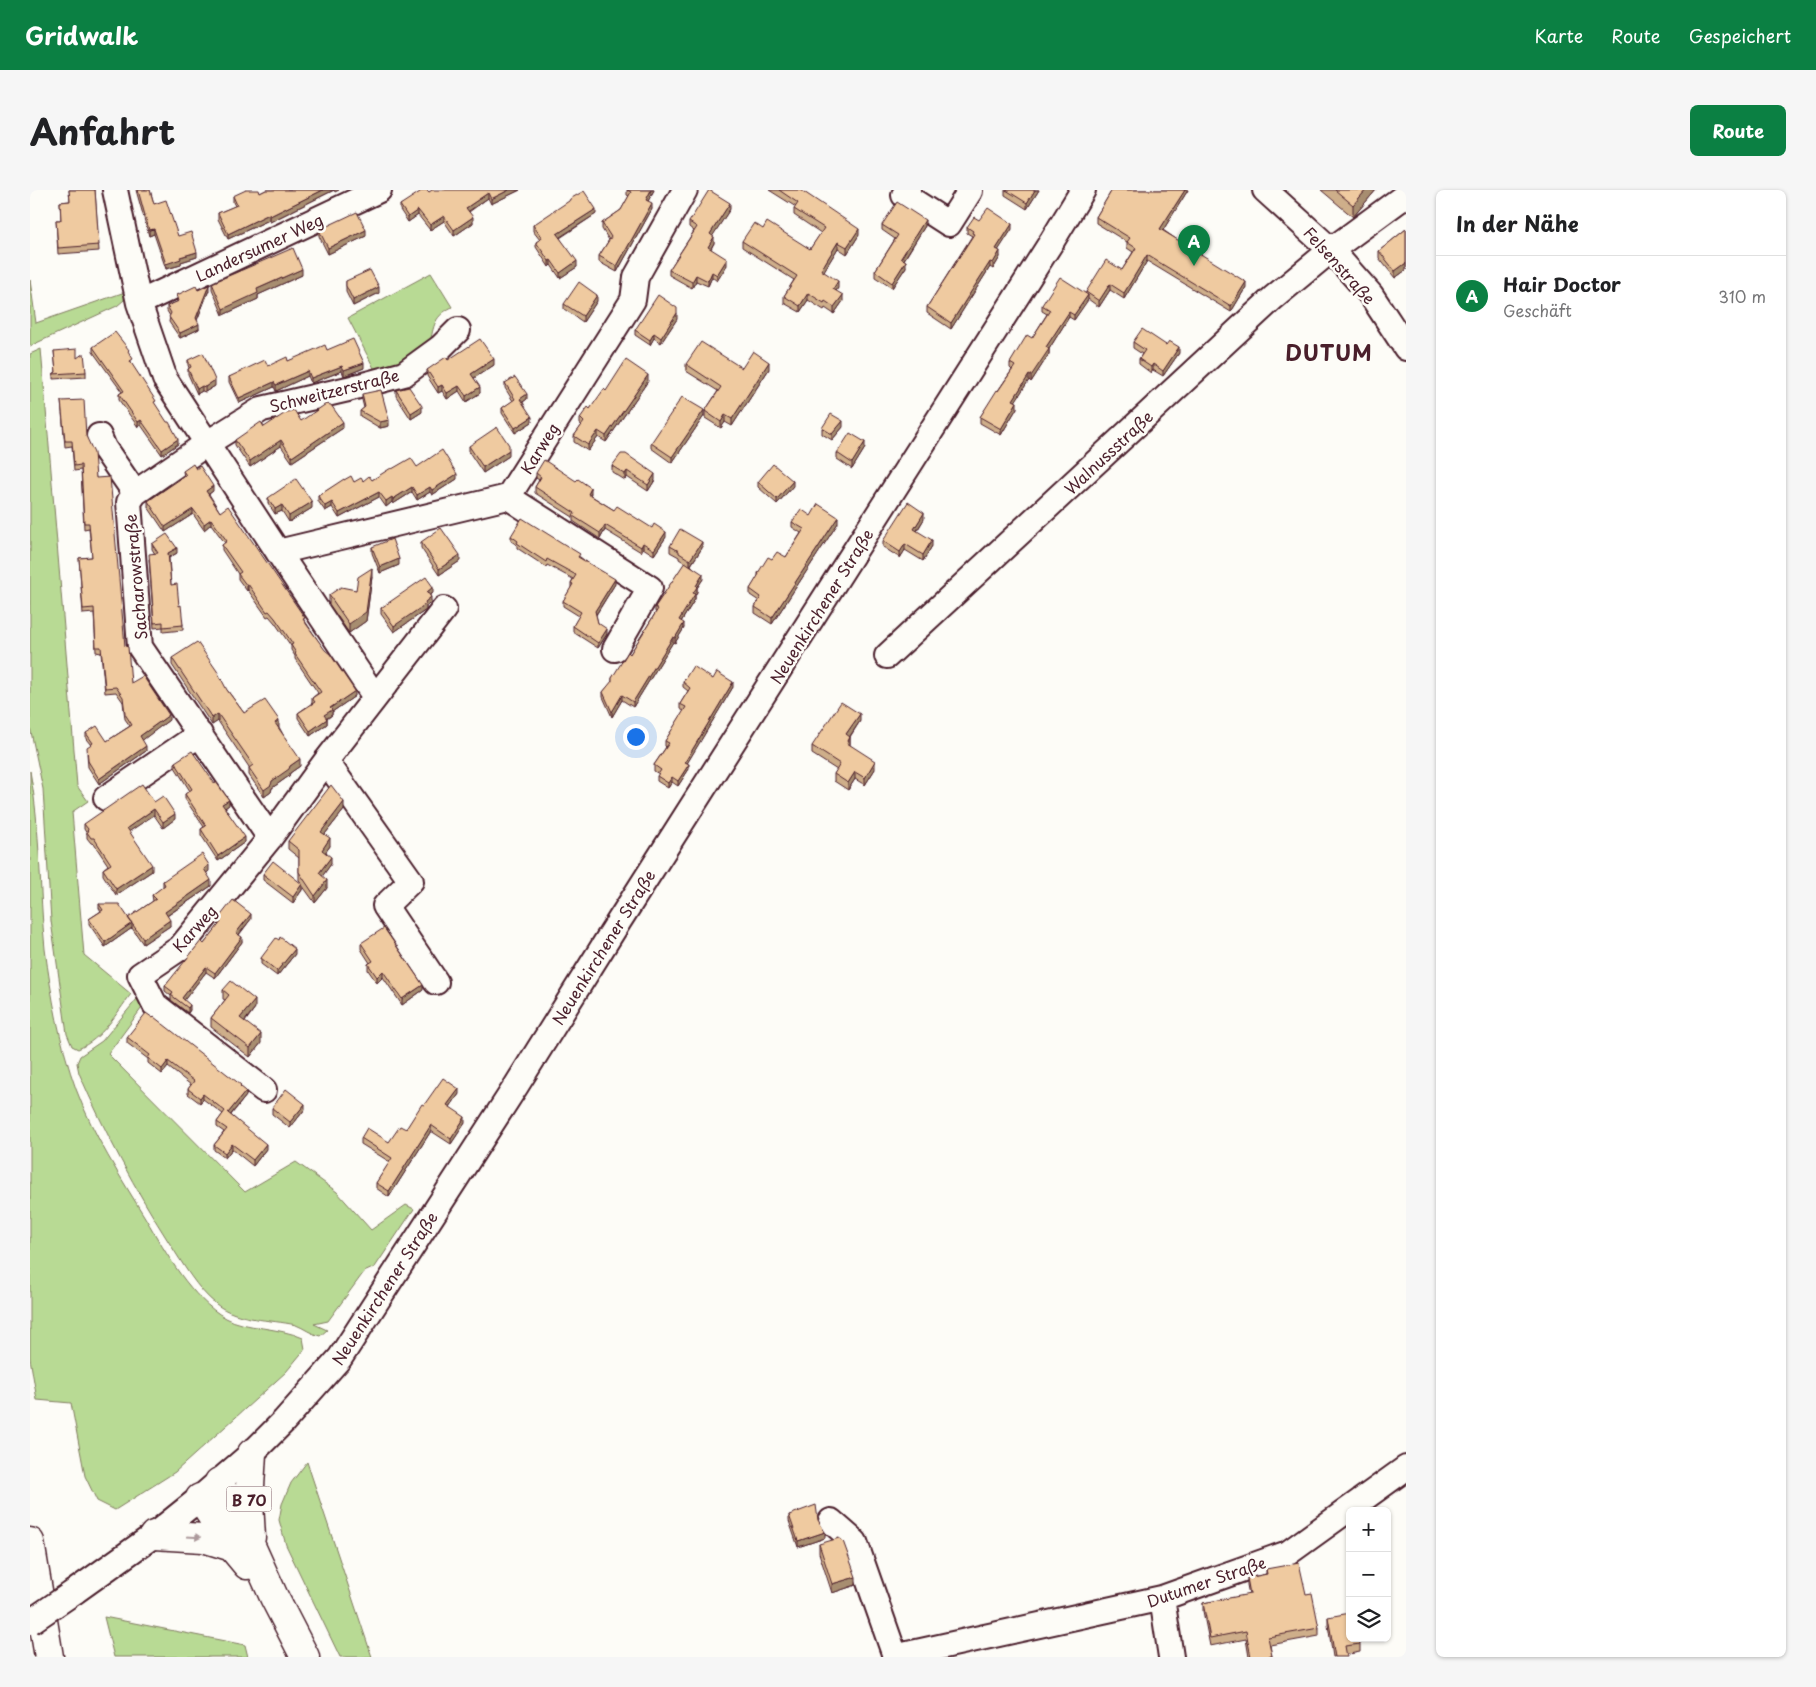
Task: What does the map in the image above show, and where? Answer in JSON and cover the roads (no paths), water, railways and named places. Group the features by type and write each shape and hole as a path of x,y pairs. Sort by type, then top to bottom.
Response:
{"highway":[{"name":"B 70","path":"242,1547 252,1452"},
{"name":"B 70","path":"209,1490 274,1597 305,1657"},
{"path":"154,1535 203,1538 242,1547"},
{"path":"30,1542 49,1657"}],"street":[{"path":"115,190 139,303 165,379 206,444 376,697"},
{"name":"Landersumer Weg","path":"139,303 380,190"},
{"name":"Karweg","path":"508,497 632,300 636,277 685,190"},
{"path":"908,190 904,195 949,224 970,191 967,190"},
{"name":"Neuenkirchener Straße","path":"30,1622 154,1535 209,1490 284,1421 340,1358 521,1078 1083,190"},
{"name":"Felsenstraße","path":"1265,190 1331,250 1371,295 1406,348"},
{"name":"Walnussstraße","path":"887,656 1273,298 1331,250 1406,195"},
{"name":"Schweitzerstraße","path":"206,444 262,409 348,390 404,374 441,347 458,330"},
{"name":"Sacharowstraße","path":"99,436 104,448 135,492"},
{"name":"Sacharowstraße","path":"206,444 135,492 129,502 140,647 270,838"},
{"path":"278,552 508,497 650,588 614,649"},
{"name":"Karweg","path":"264,1090 155,1005 140,975 180,948 270,838 326,761 444,609"},
{"path":"106,798 200,734"},
{"path":"326,761 411,881 384,906 436,982"},
{"name":"Dutumer Straße","path":"894,1657 1162,1598 1288,1553 1406,1468"},
{"path":"831,1521 854,1542 894,1657"},
{"path":"1162,1598 1171,1657"}],"place":[{"name":"Hair Doctor","path":"1194,266"}],"district":[{"name":"DUTUM","path":"1329,352"}]}
